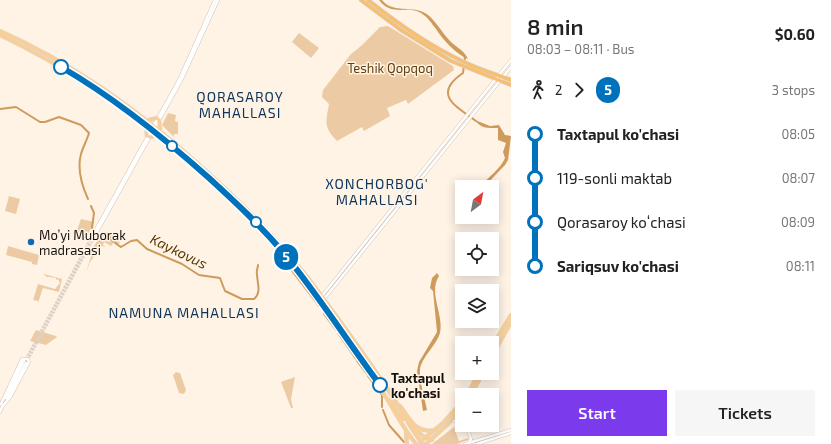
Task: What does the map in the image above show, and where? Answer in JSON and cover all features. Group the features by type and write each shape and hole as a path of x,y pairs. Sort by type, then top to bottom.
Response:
{"highway":[{"path":"361,0 401,30 460,66 511,85"},
{"path":"368,0 411,31 462,61 511,80"}],"main road":[{"path":"91,241 180,77 215,0"},
{"path":"162,131 159,127 158,119 182,78 218,0"},
{"path":"0,31 45,54 149,120 162,131 270,235 323,297 393,397 418,428 426,431 437,429"},
{"path":"0,35 87,80"},
{"path":"320,300 511,60"},
{"path":"366,244 397,210 511,67"},
{"path":"106,92 212,179"},
{"path":"149,120 158,119"},
{"path":"146,124 148,136"},
{"path":"148,136 159,135"},
{"path":"270,235 320,300 389,398 398,414 427,438 432,440"},
{"path":"499,336 511,315"},
{"path":"499,343 511,322"},
{"path":"0,412 1,406 5,393 22,359 27,358 29,362 11,396 1,406"},
{"path":"1,406 25,362"},
{"path":"371,373 402,426 408,438 407,444"},
{"path":"393,397 419,443"},
{"path":"419,443 437,429 455,410"},
{"path":"426,444 455,417"},
{"path":"402,426 419,443"},
{"path":"476,442 511,430"},
{"path":"469,432 471,439 469,443"},
{"path":"470,432 472,438 476,442"},
{"path":"469,443 511,433"},
{"path":"469,443 472,438"}],"green space":[{"name":"Teshik Qopqoq","path":"388,26 453,66 454,70 408,104 406,100 387,108 390,116 364,131 362,127 337,141 329,131 327,124 329,104 322,97 323,90 351,54 380,27"},
{"path":"299,33 319,48 311,58 292,42"},
{"path":"168,113 176,115 175,121 178,122 178,134 174,134 174,137 162,125"},
{"path":"9,196 20,199 16,214 5,211"},
{"path":"81,219 94,222 86,239 75,236"},
{"path":"103,232 108,232 120,242 118,245 114,242 111,246 104,242 103,245 106,247 102,246 90,262 86,273 94,246"},
{"path":"8,246 39,255 37,265 32,264 32,262 6,255"},
{"path":"44,274 62,279 59,292 43,288 38,303 38,301 33,300 38,284 55,289 60,283 58,279 56,280 56,278 52,277 51,279 51,277 44,276"},
{"path":"36,330 57,337 46,345 30,341"},
{"path":"176,372 180,373 186,390 184,394 179,393 173,375"},
{"path":"295,377 291,399 293,408 291,408 281,382"},
{"path":"454,427 459,441 468,438 468,440 457,444 432,444"}],"shaded area":[{"path":"379,0 382,0 391,7 418,10 427,14 468,59 463,57 450,46 428,19 421,13 410,10 389,8"},
{"path":"475,120 490,126 499,125 505,135 511,136 508,160 491,180 487,180 505,158 503,152 506,143 498,140 498,128 488,128 477,123"},
{"path":"437,273 439,276 435,289 441,326 440,333 423,361 420,369 427,410 423,411 417,371 419,362 437,332 433,291 430,288 432,278"}],"waterway":[{"path":"464,56 463,73 454,80 449,87 448,93 454,105 476,121"},
{"name":"Kaykovus","path":"0,109 16,107 40,122 45,122 59,117 81,125 89,133 80,160 82,183 88,199"},
{"name":"Kaykovus","path":"91,206 94,213 92,228"},
{"name":"Kaykovus","path":"103,234 108,236 121,247 131,241 137,240 147,249 182,264 199,275 220,278 225,291 242,299 254,299 258,293 258,265"},
{"name":"Kaykovus","path":"283,259 319,306"},
{"name":"Kaykovus","path":"324,314 336,330"},
{"name":"Kaykovus","path":"338,333 356,359"},
{"name":"Kaykovus","path":"357,361 367,374"},
{"name":"Kaykovus","path":"368,376 382,395 382,407"},
{"name":"Kaykovus","path":"383,410 389,425 404,442"}],"tunnel":[{"path":"26,359 90,240"},
{"path":"26,363 92,241"}],"bus line":[{"name":"5","path":"61,67 105,94 136,116 190,162 256,222 301,275 380,385"}],"place":[{"name":"Mo’yi Muborak madrasasi","path":"31,242"},
{"name":"Taxtapul ko'chasi","path":"380,385"}],"district":[{"name":"QORASAROY MAHALLASI","path":"240,104"},
{"name":"XONCHORBOG' MAHALLASI","path":"377,192"},
{"name":"NAMUNA MAHALLASI","path":"184,312"}]}
